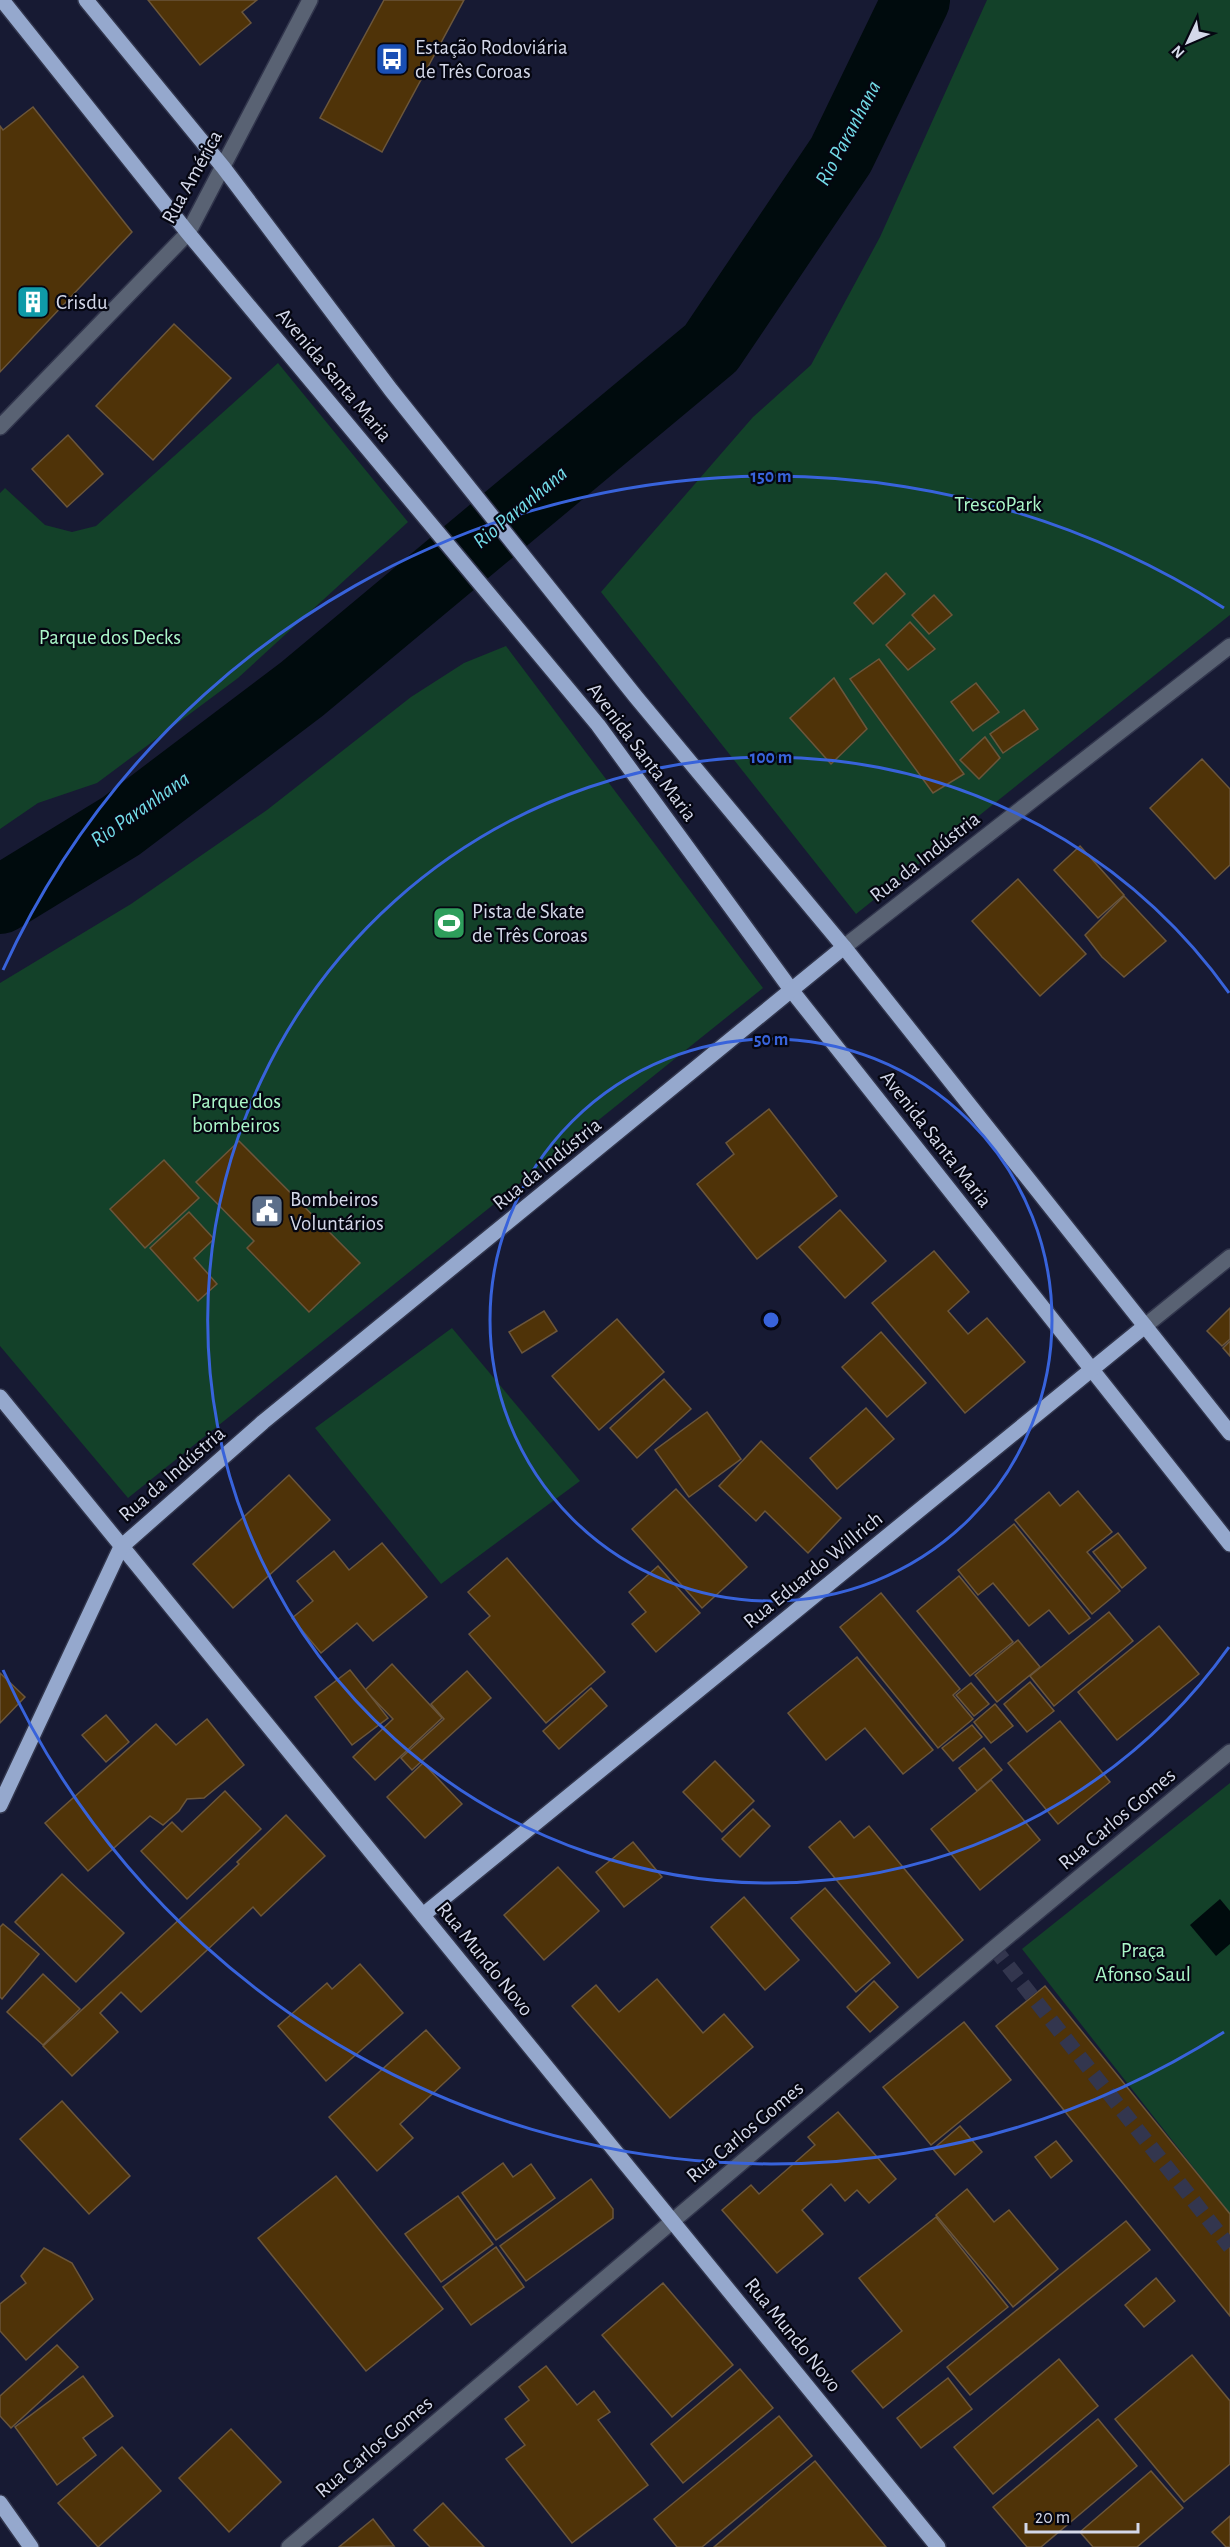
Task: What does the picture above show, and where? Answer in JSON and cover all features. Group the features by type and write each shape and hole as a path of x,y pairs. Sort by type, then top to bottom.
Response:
{"main road":[{"name":"Avenida Santa Maria","path":"2,0 188,232 598,725 792,991 1230,1544"},
{"name":"Avenida Santa Maria","path":"86,0 223,167 391,390 636,697 844,947 1230,1433"},
{"name":"Rua da Indústria","path":"0,1805 122,1546 263,1422 844,947"},
{"name":"Rua Eduardo Willrich","path":"423,1915 1145,1326"},
{"name":"Rua Mundo Novo","path":"0,1397 938,2547"},
{"path":"0,2503 31,2547"}],"street":[{"name":"Rua América","path":"0,428 188,232 310,0"},
{"name":"Rua da Indústria","path":"844,947 1230,646"},
{"name":"Rua Eduardo Willrich","path":"1145,1326 1230,1257"},
{"name":"Rua Carlos Gomes","path":"289,2547 994,1948 1230,1752"}],"green space":[{"name":"TrescoPark","path":"987,0 1230,0 1230,615 856,914 601,592 753,417 811,365 880,237"},
{"name":"Parque dos Decks","path":"278,363 408,522 238,678 97,783 38,803 0,829 0,493 5,488 45,525 72,532 96,526"},
{"name":"Parque dos bombeiros","path":"506,646 763,988 128,1498 0,1346 0,983 131,904 267,810 411,697 464,663"},
{"path":"452,1328 580,1481 441,1584 315,1428"},
{"name":"Praça Afonso Saul","path":"1230,1783 1230,2214 1022,1949"}],"shaded area":[{"path":"1220,1899 1230,1911 1230,1944 1216,1956 1190,1925"}],"building":[{"path":"148,0 257,0 242,12 251,23 200,65"},
{"name":"Estação Rodoviária de Três Coroas","path":"384,0 464,0 382,152 320,118"},
{"name":"Crisdu","path":"33,107 132,232 0,372 0,126 3,130"},
{"path":"174,324 231,378 153,460 96,406"},
{"path":"68,435 103,474 67,507 32,469"},
{"path":"886,573 905,594 873,624 854,603"},
{"path":"934,595 952,615 929,634 912,615"},
{"path":"910,622 935,649 908,670 886,645"},
{"path":"879,659 964,774 933,793 850,679"},
{"path":"834,678 867,729 831,764 790,718"},
{"path":"976,683 999,712 973,731 951,702"},
{"path":"1024,710 1038,729 1003,753 990,734"},
{"path":"985,737 1000,758 979,779 960,760"},
{"path":"1202,759 1230,789 1230,865 1215,879 1150,808"},
{"path":"1080,846 1124,895 1098,918 1054,870"},
{"path":"1018,879 1086,954 1040,996 972,921"},
{"path":"1124,896 1166,941 1124,977 1102,957 1085,935"},
{"path":"769,1109 837,1196 757,1259 697,1184 734,1154 726,1143"},
{"name":"Bombeiros Voluntários","path":"239,1141 360,1263 309,1312 247,1248 254,1241 196,1182"},
{"path":"164,1160 199,1198 145,1248 110,1209"},
{"path":"840,1210 886,1261 845,1298 799,1247"},
{"path":"189,1212 214,1239 194,1258 217,1284 198,1301 150,1248"},
{"path":"934,1251 969,1292 948,1311 968,1334 987,1318 1025,1362 965,1413 872,1303"},
{"path":"1230,1308 1230,1339 1222,1346 1207,1331"},
{"path":"544,1311 557,1331 522,1353 509,1332"},
{"path":"617,1319 664,1372 599,1430 552,1376"},
{"path":"881,1332 926,1383 887,1417 842,1367"},
{"path":"1230,1341 1230,1356 1223,1348"},
{"path":"664,1379 691,1409 637,1458 610,1428"},
{"path":"866,1408 894,1439 837,1489 810,1458"},
{"path":"707,1412 741,1459 689,1497 655,1450"},
{"path":"761,1441 841,1518 808,1553 765,1511 756,1521 719,1486"},
{"path":"289,1475 330,1520 233,1608 193,1564"},
{"path":"676,1489 747,1567 702,1608 632,1529"},
{"path":"1078,1491 1112,1532 1087,1552 1120,1591 1092,1614 1015,1520 1049,1492 1060,1506"},
{"path":"1014,1524 1090,1618 1069,1634 1049,1610 1029,1626 993,1583 978,1595 958,1570"},
{"path":"1118,1533 1146,1568 1122,1588 1093,1552"},
{"path":"382,1543 427,1597 373,1641 357,1623 321,1653 292,1618 313,1601 297,1581 334,1551 349,1570"},
{"path":"507,1558 605,1672 546,1723 469,1634 490,1616 468,1592"},
{"path":"658,1566 700,1613 656,1652 632,1624 646,1612 629,1592"},
{"path":"959,1576 1013,1642 970,1676 917,1611"},
{"path":"881,1593 960,1689 953,1695 973,1719 938,1748 840,1627"},
{"path":"1109,1612 1133,1641 1054,1706 1030,1676"},
{"path":"1159,1626 1199,1674 1117,1740 1078,1692"},
{"path":"1018,1640 1040,1667 997,1702 975,1675"},
{"path":"857,1657 933,1750 903,1774 865,1728 826,1760 788,1713"},
{"path":"392,1664 442,1718 375,1780 353,1757 393,1719 365,1690"},
{"path":"350,1670 388,1718 352,1745 315,1697"},
{"path":"467,1671 491,1698 412,1770 401,1758 444,1719 431,1704"},
{"path":"0,1673 25,1697 0,1723"},
{"path":"1030,1682 1054,1711 1027,1732 1004,1704"},
{"path":"971,1683 989,1704 974,1716 956,1695"},
{"path":"591,1688 607,1706 559,1749 543,1731"},
{"path":"995,1704 1013,1726 991,1743 974,1722"},
{"path":"106,1715 129,1742 106,1762 82,1735"},
{"path":"207,1719 244,1765 204,1798 187,1799 179,1811 163,1825 150,1816 88,1871 45,1823 156,1724 176,1745"},
{"path":"1060,1721 1110,1782 1058,1824 1008,1763"},
{"path":"972,1725 982,1737 953,1761 942,1748"},
{"path":"984,1748 1002,1770 977,1791 959,1768"},
{"path":"715,1761 754,1801 722,1832 683,1792"},
{"path":"423,1763 462,1804 425,1838 387,1797"},
{"path":"991,1780 1040,1840 980,1890 931,1829"},
{"path":"225,1791 261,1829 187,1899 141,1851 172,1822 182,1832"},
{"path":"753,1809 770,1826 740,1857 722,1839"},
{"path":"286,1815 325,1856 261,1916 253,1907 141,2012 121,1992 100,2013 118,2032 72,2076 43,2046 239,1864 237,1862"},
{"path":"840,1821 854,1838 869,1826 963,1940 918,1978 809,1847"},
{"path":"633,1842 662,1877 624,1907 596,1872"},
{"path":"558,1867 599,1911 544,1960 504,1915"},
{"path":"62,1874 124,1933 76,1982 15,1922"},
{"path":"825,1888 890,1963 856,1992 791,1918"},
{"path":"744,1897 799,1960 765,1990 711,1927"},
{"path":"3,1924 39,1954 2,1999 0,1997 0,1927"},
{"path":"360,1964 403,2013 326,2081 278,2026 327,1983 332,1989"},
{"path":"43,1974 80,2009 43,2045 7,2012"},
{"path":"657,1979 703,2033 724,2014 753,2047 670,2118 572,2006 596,1985 619,2012"},
{"path":"874,1981 898,2007 870,2032 847,2007"},
{"path":"1045,1986 1230,2214 1230,2316 996,2026"},
{"path":"964,2022 1011,2080 931,2145 883,2087"},
{"path":"426,2030 460,2068 400,2124 413,2138 377,2171 329,2117"},
{"path":"62,2101 130,2176 89,2214 20,2139"},
{"path":"838,2112 896,2179 869,2203 857,2190 845,2201 831,2184 802,2210 823,2234 777,2273 722,2210 751,2185 759,2194 815,2145 808,2137"},
{"path":"960,2126 982,2152 955,2175 933,2149"},
{"path":"1056,2141 1072,2161 1051,2178 1035,2157"},
{"path":"503,2163 513,2177 531,2164 555,2198 496,2240 462,2193"},
{"path":"336,2176 443,2309 366,2371 258,2238"},
{"path":"591,2179 613,2209 613,2218 526,2281 500,2246"},
{"path":"967,2189 994,2222 1009,2210 1058,2269 1013,2307 936,2215"},
{"path":"458,2196 493,2244 441,2282 405,2234"},
{"path":"936,2217 1008,2307 883,2408 852,2371 902,2331 859,2278"},
{"path":"1126,2221 1150,2250 970,2395 947,2367"},
{"path":"496,2247 524,2287 471,2325 443,2287"},
{"path":"44,2248 72,2263 93,2299 26,2360 0,2331 0,2304 26,2283 21,2276"},
{"path":"1156,2278 1175,2301 1144,2327 1125,2305"},
{"path":"663,2283 733,2365 672,2417 602,2335"},
{"path":"57,2345 78,2367 11,2428 0,2416 0,2396"},
{"path":"1192,2355 1230,2401 1230,2464 1184,2502 1115,2419"},
{"path":"1059,2359 1098,2406 993,2494 954,2447"},
{"path":"546,2366 577,2405 594,2391 610,2412 598,2420 648,2485 572,2543 506,2459 525,2445 505,2419 529,2400 519,2387"},
{"path":"740,2369 773,2408 683,2483 651,2444"},
{"path":"83,2376 113,2416 83,2438 96,2455 57,2485 15,2427"},
{"path":"948,2378 972,2409 921,2448 897,2418"},
{"path":"779,2416 812,2456 702,2547 677,2547 654,2519"},
{"path":"1098,2419 1137,2466 1041,2547 1027,2547 993,2507"},
{"path":"231,2429 281,2482 229,2532 179,2478"},
{"path":"122,2447 161,2491 98,2547 58,2503"},
{"path":"815,2461 886,2547 714,2547"},
{"path":"1151,2471 1183,2508 1137,2547 1093,2547 1080,2532"},
{"path":"443,2503 484,2547 430,2547 414,2530"},
{"path":"1230,2516 1230,2547 1226,2547 1212,2532"},
{"path":"373,2519 394,2546 339,2547"}],"waterway":[{"name":"Rio Paranhana","path":"0,900 121,826 302,689 711,348 841,155 916,0"}],"tunnel":[{"path":"994,1948 1230,2247"}],"place":[{"name":"Estação Rodoviária de Três Coroas","path":"392,59"},
{"name":"Crisdu","path":"33,302"},
{"name":"Pista de Skate de Três Coroas","path":"449,923"},
{"name":"Bombeiros Voluntários","path":"267,1211"}]}
